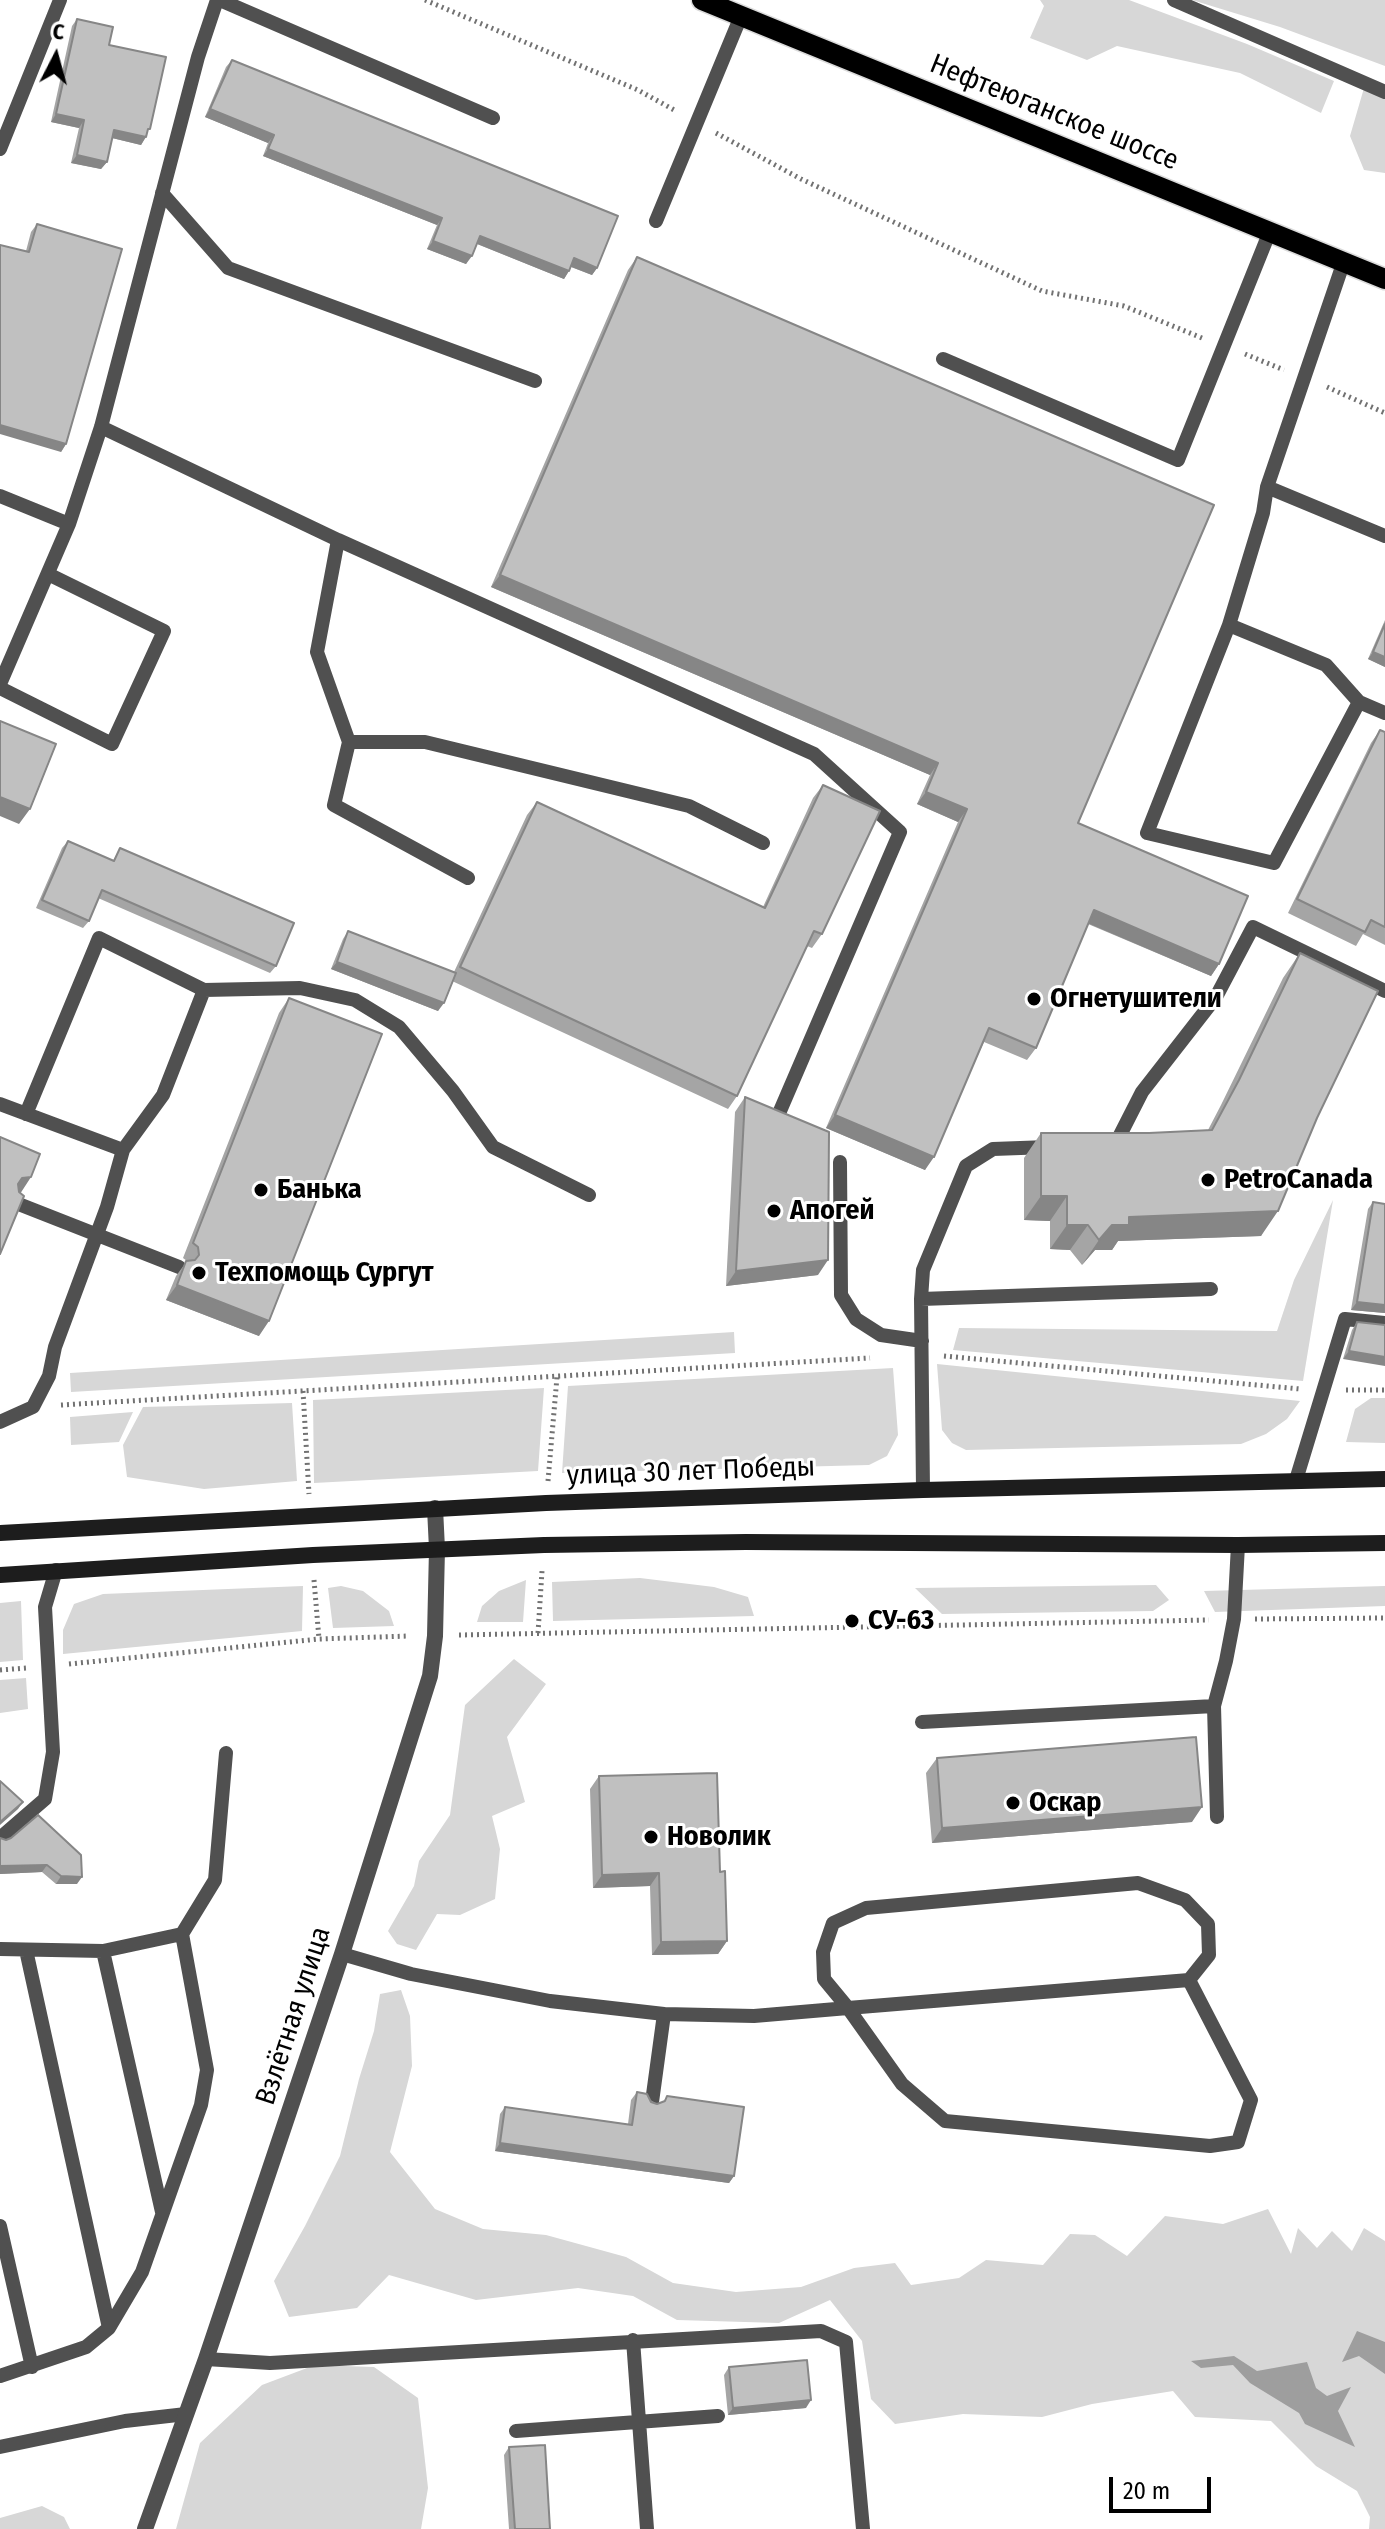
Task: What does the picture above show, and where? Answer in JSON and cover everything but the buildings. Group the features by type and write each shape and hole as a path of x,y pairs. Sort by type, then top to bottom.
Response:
{"main road":[{"name":"Нефтеюганское шоссе","path":"702,0 1385,279"},
{"name":"улица 30 лет Победы","path":"0,1533 435,1508 923,1490 1385,1479"},
{"path":"0,1575 544,1545 746,1542 1385,1543"}],"street":[{"name":"Взлётная улица","path":"145,2529 206,2359 342,1954 430,1676 435,1636 435,1508"}],"lane":[{"path":"0,149 60,0"},
{"path":"48,574 164,631 112,744 0,686 69,524 101,427 198,57 219,0 493,118"},
{"path":"1174,0 1385,92"},
{"path":"656,221 741,16"},
{"path":"162,193 228,268 535,381"},
{"path":"943,359 1178,460 1270,231"},
{"path":"1344,261 1267,487 1263,513 1229,625 1147,833 1274,863 1359,702"},
{"path":"101,427 338,540 814,754 900,832 780,1111"},
{"path":"1267,487 1385,536"},
{"path":"0,496 69,524"},
{"path":"338,540 317,652 349,742 334,805 468,878"},
{"path":"1229,625 1326,665 1359,702 1385,713"},
{"path":"349,742 425,742 658,798 689,806 763,843"},
{"path":"1100,1145 1115,1145 1142,1092 1216,997 1253,927 1385,991"},
{"path":"26,1114 99,938 204,990 300,988 355,1000 399,1027 453,1091 493,1147 589,1195"},
{"path":"0,1422 33,1407 49,1376 55,1347 107,1207 123,1150 163,1095 204,990"},
{"path":"0,1104 123,1150"},
{"path":"923,1490 923,1270 966,1166 993,1149 1069,1146"},
{"path":"840,1162 841,1295 856,1319 881,1335 922,1348"},
{"path":"16,1203 179,1267"},
{"path":"921,1299 1211,1289"},
{"path":"1296,1480 1345,1319 1385,1323"},
{"path":"1217,1817 1214,1706 1234,1619 1238,1545"},
{"path":"0,1838 45,1799 53,1752 45,1607 56,1570"},
{"path":"922,1722 1214,1706"},
{"path":"0,2376 86,2347 109,2328 142,2272 201,2105 207,2070 182,1934 215,1880 226,1753"},
{"path":"342,1954 411,1974 550,2001 664,2014 754,2016 848,2008 1189,1980 1209,1955 1208,1924 1185,1900 1138,1883 866,1908 833,1923 823,1952 824,1979 848,2008 902,2084 945,2121 1210,2146 1238,2142 1251,2100 1189,1980"},
{"path":"0,1949 103,1951 182,1934"},
{"path":"26,1950 109,2328"},
{"path":"103,1951 162,2214"},
{"path":"652,2102 664,2014"},
{"path":"0,2226 32,2367"},
{"path":"206,2359 270,2363 821,2331 846,2342 863,2529"},
{"path":"633,2340 647,2529"},
{"path":"0,2447 125,2421 186,2414"},
{"path":"516,2431 718,2416"}],"path":[{"path":"425,0 638,90 801,179 1042,291 1124,306 1385,413"},
{"path":"922,1348 1286,1389 1385,1390"},
{"path":"33,1407 874,1357"},
{"path":"0,1670 319,1639 1385,1618"}],"shaded area":[{"path":"1040,0 1129,0 1247,44 1334,81 1321,113 1240,73 1117,46 1087,60 1030,38 1044,6"},
{"path":"1192,0 1385,0 1385,66 1280,27"},
{"path":"1364,88 1385,97 1385,173 1364,170 1350,136"},
{"path":"1333,1200 1303,1381 953,1350 959,1328 1277,1331 1294,1280"},
{"path":"734,1332 735,1353 71,1392 70,1373"},
{"path":"937,1364 1300,1401 1287,1419 1266,1434 1241,1444 966,1450 952,1443 942,1430"},
{"path":"893,1368 898,1435 887,1456 869,1465 562,1473 568,1386"},
{"path":"544,1388 538,1471 314,1483 313,1400"},
{"path":"1371,1398 1385,1398 1385,1443 1346,1442 1355,1409"},
{"path":"292,1403 297,1481 204,1489 127,1477 123,1445 143,1407"},
{"path":"133,1412 119,1442 71,1445 70,1417"},
{"path":"640,1578 714,1587 748,1597 754,1616 553,1621 552,1582"},
{"path":"526,1580 523,1622 477,1622 482,1606 499,1591"},
{"path":"1156,1585 1169,1600 1153,1611 942,1614 915,1588"},
{"path":"303,1586 302,1631 63,1654 63,1630 74,1604 103,1594"},
{"path":"341,1586 363,1591 389,1611 394,1626 333,1628 328,1588"},
{"path":"1385,1586 1385,1606 1215,1612 1204,1591"},
{"path":"21,1601 23,1660 0,1662 0,1603"},
{"path":"514,1659 546,1684 507,1737 525,1802 492,1816 500,1849 495,1899 460,1915 437,1914 416,1950 397,1944 388,1931 414,1886 419,1861 450,1815 465,1705"},
{"path":"26,1678 28,1709 0,1713 0,1680"},
{"path":"401,1990 410,2016 412,2066 390,2152 435,2209 483,2229 546,2235 626,2257 673,2283 736,2292 801,2287 854,2268 895,2263 911,2285 959,2278 986,2260 1043,2265 1070,2234 1095,2235 1127,2256 1165,2216 1223,2224 1268,2209 1291,2254 1298,2228 1317,2248 1332,2231 1352,2251 1364,2228 1385,2241 1385,2529 1369,2529 1370,2517 1357,2491 1316,2466 1271,2421 1195,2417 1173,2391 1092,2404 1042,2417 963,2414 895,2424 871,2399 862,2341 830,2300 779,2323 677,2320 633,2296 578,2288 476,2300 389,2275 357,2308 289,2317 274,2281 340,2156 374,2031 380,1994"},
{"path":"1357,2331 1385,2342 1385,2374 1359,2356 1342,2362"},
{"path":"1234,2356 1257,2371 1307,2362 1316,2388 1327,2396 1351,2387 1338,2411 1355,2447 1305,2424 1299,2413 1250,2383 1233,2365 1201,2368 1191,2361"},
{"path":"315,2365 374,2367 418,2398 428,2488 421,2529 176,2529 200,2443 262,2385"},
{"path":"42,2506 64,2517 70,2529 0,2529 0,2518"}],"place":[{"name":"Огнетушители","path":"1034,999"},
{"name":"PetroCanada","path":"1208,1180"},
{"name":"Банька","path":"261,1190"},
{"name":"Апогей","path":"774,1211"},
{"name":"Техпомощь Сургут","path":"199,1273"},
{"name":"СУ-63","path":"852,1621"},
{"name":"Оскар","path":"1013,1803"},
{"name":"Новолик","path":"651,1837"}]}
